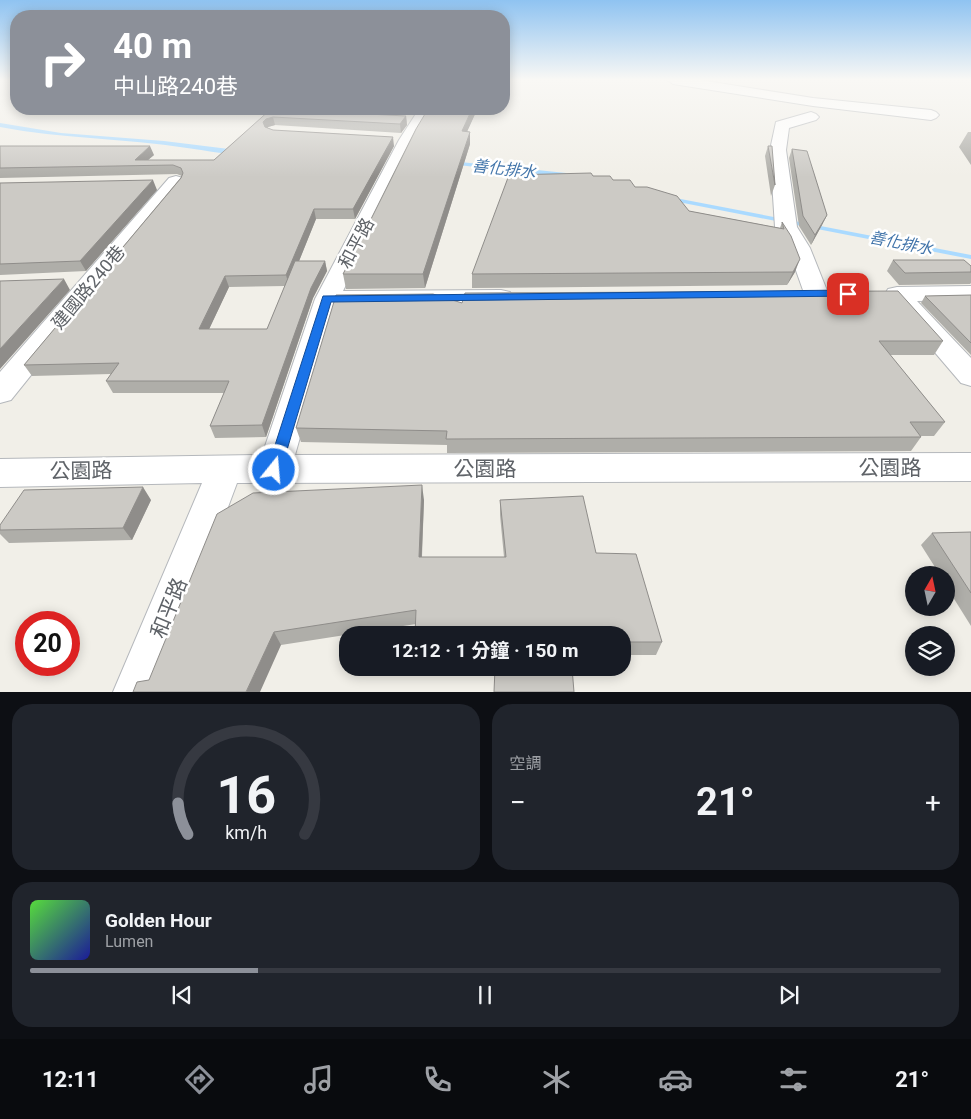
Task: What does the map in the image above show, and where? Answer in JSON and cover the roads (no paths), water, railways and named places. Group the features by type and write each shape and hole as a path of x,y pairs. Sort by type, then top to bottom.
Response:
{"street":[{"path":"914,112 931,114"},
{"path":"400,118 416,115"},
{"name":"和平路","path":"274,470 327,299 421,115"},
{"path":"811,117 782,125 778,150 785,221 799,248 815,294"},
{"path":"388,139 407,140"},
{"name":"建國路240巷","path":"0,392 92,280 166,182"},
{"path":"65,281 92,280"},
{"path":"870,294 971,293"},
{"path":"897,294 971,376"},
{"path":"327,299 526,296"},
{"name":"公園路","path":"0,473 225,469 971,468"},
{"name":"和平路","path":"136,692 225,469"}],"waterway":[{"name":"善化排水","path":"0,125 61,135 164,143 237,152"},
{"name":"善化排水","path":"451,163 566,175"},
{"name":"善化排水","path":"668,198 971,257"}]}
